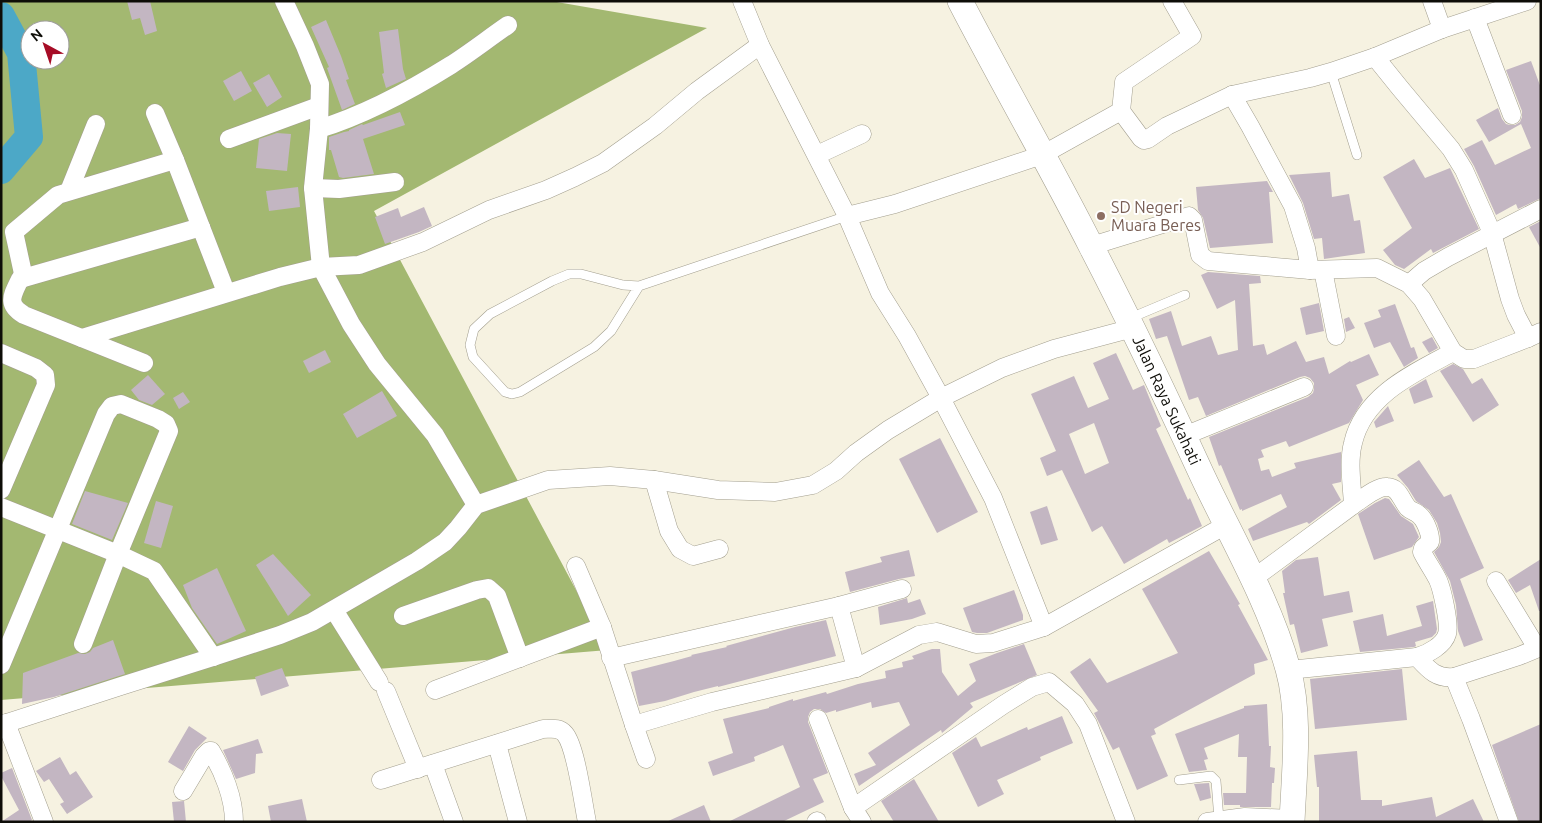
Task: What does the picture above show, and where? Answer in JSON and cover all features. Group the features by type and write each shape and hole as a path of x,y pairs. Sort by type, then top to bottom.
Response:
{"main road":[{"name":"Jalan Raya Sukahati","path":"960,1 1091,246 1226,525 1254,578 1269,613 1289,670 1293,697 1296,732 1292,820"}],"street":[{"path":"284,1 320,84 319,129 313,188 321,267 351,324 377,364 435,435 476,504"},
{"path":"742,1 760,45 847,216 880,293 907,336 941,398 992,498 1044,627"},
{"path":"1172,1 1192,36 1124,82 1121,111 1144,140 1167,126 1232,95 1331,72 1475,18 1527,1"},
{"path":"1432,1 1442,30"},
{"path":"1475,18 1512,115"},
{"path":"319,129 387,101 450,65 508,25"},
{"path":"82,338 226,292 280,277 321,267 359,265 423,242 489,210 546,190 603,163 760,45"},
{"path":"1091,246 1188,216 1193,220 1200,255 1206,260 1317,270 1377,268 1409,284 1422,299 1453,352 1464,359 1474,359 1535,335 1516,315 1492,233 1464,170 1451,149 1375,57"},
{"path":"1232,95 1293,206 1306,248 1317,270 1336,336"},
{"path":"229,139 319,106"},
{"path":"847,216 895,204 1042,155 1121,111"},
{"path":"155,113 226,292"},
{"path":"69,191 96,124"},
{"path":"817,155 862,134"},
{"path":"24,278 14,232 58,195 175,160"},
{"path":"313,188 339,189 395,182"},
{"path":"1409,284 1424,271 1492,233 1541,209"},
{"path":"144,363 24,316 15,309 12,302 14,291 20,279 201,227"},
{"path":"44,822 4,724 280,635 312,622 417,561 445,542 476,504 548,480 610,476 654,480 718,490 774,492 813,485 836,471 856,453 888,430 941,398 1002,368 1130,324"},
{"path":"1353,505 1352,444 1360,422 1383,394 1405,378 1453,352"},
{"path":"1,353 36,368 45,375 46,384 1,490"},
{"path":"1184,436 1304,387"},
{"path":"1,665 106,414 112,406 121,404 158,419 166,424 170,431 118,554 83,644"},
{"path":"654,480 669,531 680,549 693,556 719,549"},
{"path":"1254,578 1353,505 1381,488 1389,487 1396,489 1407,507 1420,516 1428,532 1430,542 1423,548 1422,552 1441,588 1445,604 1447,633 1433,650 1426,655 1417,657 1289,670"},
{"path":"1,507 118,554 154,571 213,657"},
{"path":"634,725 712,702 856,668 919,634 936,632 976,644 993,643 1044,627 1226,525"},
{"path":"576,566 602,627 646,759"},
{"path":"1417,657 1426,668 1436,675 1448,678 1539,648 1496,581"},
{"path":"403,616 477,590 488,588 496,596 520,658"},
{"path":"612,658 839,606 902,589"},
{"path":"839,606 856,668"},
{"path":"334,610 382,687 426,766 454,822"},
{"path":"435,690 602,627"},
{"path":"1454,677 1509,822"},
{"path":"818,719 858,815 1003,705 1032,687 1049,682 1075,704 1088,724 1126,822"},
{"path":"381,780 543,730 556,728 565,734 572,747 587,822"},
{"path":"497,744 518,822"},
{"path":"183,791 204,756 211,751 228,791 234,810 234,822"},
{"path":"1213,821 1245,817 1292,820"}],"lane":[{"path":"1331,72 1356,154"},
{"path":"639,286 611,331 594,347 520,392 512,394 505,392 473,357 470,345 474,329 490,314 569,274 581,274 623,285 639,286 847,216"},
{"path":"1130,324 1185,295"},
{"path":"1180,780 1211,776 1214,778 1216,781 1213,821"}],"green space":[{"path":"1,1 551,1 707,28 374,211 608,650 1,700"}],"building":[{"path":"127,1 150,1 157,31 145,35 140,18 132,20"},
{"path":"326,20 349,79 346,80 355,104 342,110 327,68 329,67 311,27"},
{"path":"398,29 406,79 386,88 382,74 384,73 379,32"},
{"path":"1531,61 1541,88 1541,198 1518,209 1516,204 1496,215 1474,166 1464,149 1482,140 1495,165 1531,148 1521,124 1489,142 1476,120 1498,108 1506,124 1515,125 1520,122 1522,111 1506,70"},
{"path":"241,71 252,91 234,101 223,81"},
{"path":"269,74 282,97 267,107 253,83"},
{"path":"400,112 405,125 363,139 374,174 339,177 331,150 329,150 329,137"},
{"path":"277,133 291,134 287,171 256,168 259,139"},
{"path":"1414,159 1425,178 1450,168 1479,229 1433,253 1431,249 1404,269 1395,265 1383,250 1412,228 1383,177"},
{"path":"1330,172 1332,197 1349,194 1354,221 1360,220 1365,253 1324,259 1322,238 1314,239 1303,203 1289,175"},
{"path":"1267,181 1273,192 1269,192 1273,243 1210,248 1203,218 1198,210 1196,187"},
{"path":"298,187 300,207 269,211 266,191"},
{"path":"424,207 432,226 385,244 375,217 398,208 401,217"},
{"path":"1541,221 1541,249 1529,227"},
{"path":"1208,272 1260,276 1261,283 1249,284 1253,346 1264,344 1267,355 1296,341 1306,362 1324,357 1329,374 1350,361 1369,354 1379,375 1356,385 1363,400 1349,423 1289,447 1286,441 1261,450 1264,457 1258,459 1261,471 1269,469 1272,477 1296,468 1294,463 1341,452 1341,482 1332,484 1341,500 1309,524 1307,522 1253,541 1248,529 1287,507 1281,494 1242,511 1242,509 1240,510 1221,465 1219,466 1209,437 1308,397 1313,393 1314,383 1310,378 1300,377 1206,416 1198,397 1189,400 1167,336 1156,339 1149,319 1171,311 1182,346 1211,336 1218,355 1238,350 1235,300 1217,309 1201,275"},
{"path":"1319,303 1324,331 1306,335 1300,308"},
{"path":"1395,304 1411,348 1414,347 1418,358 1404,367 1390,342 1374,348 1364,323 1381,317 1378,310"},
{"path":"1349,317 1355,328 1346,332 1344,319"},
{"path":"1432,337 1438,348 1429,353 1422,342"},
{"path":"325,350 331,362 309,373 303,361"},
{"path":"1116,353 1133,390 1144,385 1161,426 1156,429 1188,500 1190,498 1202,526 1169,543 1167,539 1124,564 1102,526 1092,532 1062,470 1047,476 1040,458 1056,451 1031,394 1074,376 1088,408 1109,399 1093,363","holes":["1094,423 1109,463 1085,474 1069,434"]},
{"path":"1453,364 1463,369 1472,384 1482,378 1499,405 1473,422 1440,371"},
{"path":"148,375 165,394 152,405 139,400 131,390"},
{"path":"1426,379 1433,397 1414,404 1409,389"},
{"path":"382,391 397,416 357,438 343,414"},
{"path":"183,392 190,402 179,409 173,398"},
{"path":"1388,406 1394,421 1376,428 1374,422"},
{"path":"940,438 978,512 937,533 899,459"},
{"path":"1419,460 1444,497 1451,494 1484,568 1460,579 1483,640 1464,647 1458,631 1456,605 1450,581 1434,552 1441,542 1437,523 1429,510 1416,501 1397,475"},
{"path":"85,491 128,503 112,540 72,524"},
{"path":"1385,498 1389,499 1401,516 1413,524 1419,537 1412,547 1374,560 1358,514"},
{"path":"156,501 173,506 161,548 144,543"},
{"path":"1047,506 1058,540 1041,545 1030,512"},
{"path":"909,550 915,576 850,592 845,572 882,562 880,557"},
{"path":"1209,551 1240,604 1238,605 1268,660 1254,664 1255,674 1154,729 1156,734 1151,736 1168,776 1137,790 1119,747 1113,750 1094,713 1098,711 1070,672 1090,658 1107,683 1178,653 1142,589"},
{"path":"273,554 311,595 288,616 256,565"},
{"path":"1318,557 1324,596 1349,591 1353,612 1322,619 1328,646 1301,653 1294,624 1290,625 1283,593 1285,593 1282,571 1296,560"},
{"path":"1541,559 1541,611 1539,611 1530,585 1516,593 1508,580"},
{"path":"217,568 246,631 217,644 192,608 183,585"},
{"path":"1014,590 1023,620 987,633 972,632 963,608"},
{"path":"907,598 908,603 920,599 926,614 912,619 880,625 878,607"},
{"path":"1433,601 1437,629 1432,637 1415,642 1416,646 1414,647 1360,652 1353,621 1383,614 1387,636 1422,626 1416,606"},
{"path":"826,620 836,656 665,701 639,706 631,672"},
{"path":"113,640 125,674 54,697 22,704 23,673 78,653 85,654 93,648"},
{"path":"1024,644 1037,675 970,703 973,707 942,733 941,730 859,786 854,774 876,765 868,753 910,725 899,702 872,708 871,702 826,713 820,709 814,709 810,712 808,722 828,773 813,779 824,802 782,822 728,822 800,787 783,745 754,757 755,761 713,776 708,762 733,753 723,719 769,708 793,699 793,701 826,692 827,694 858,684 886,678 885,671 903,667 902,662 914,659 912,656 932,649 940,649 942,672 958,696 976,681 969,664"},
{"path":"282,668 289,686 261,696 255,677"},
{"path":"1402,669 1407,720 1315,729 1310,679"},
{"path":"1267,704 1269,746 1271,746 1270,767 1275,768 1271,807 1224,805 1223,793 1246,793 1247,757 1238,757 1239,734 1204,748 1208,759 1204,760 1207,770 1189,772 1175,734 1244,708 1244,706"},
{"path":"1062,716 1073,743 1040,757 1041,760 997,780 1004,794 978,807 952,753 976,737 981,747 1027,727 1028,730"},
{"path":"1541,724 1541,822 1519,822 1492,745"},
{"path":"189,726 207,738 195,750 183,771 168,762"},
{"path":"258,739 263,753 256,754 255,773 236,779 223,750"},
{"path":"1357,751 1361,800 1382,800 1382,806 1432,797 1436,817 1473,799 1484,822 1319,822 1319,787 1317,787 1314,755"},
{"path":"60,757 70,775 76,771 93,797 67,814 60,804 64,802 49,779 44,782 36,771"},
{"path":"12,768 32,820 28,822 1,822 19,810 1,776 1,773"},
{"path":"914,779 939,822 894,822 881,801"},
{"path":"1209,783 1211,798 1200,801 1194,784"},
{"path":"302,799 307,822 271,822 268,806"},
{"path":"184,801 186,822 174,822 172,802"},
{"path":"704,805 711,822 666,822"}],"waterway":[{"path":"1,16 21,53 29,137 1,170"}],"place":[{"name":"SD Negeri Muara Beres","path":"1101,216"}]}
